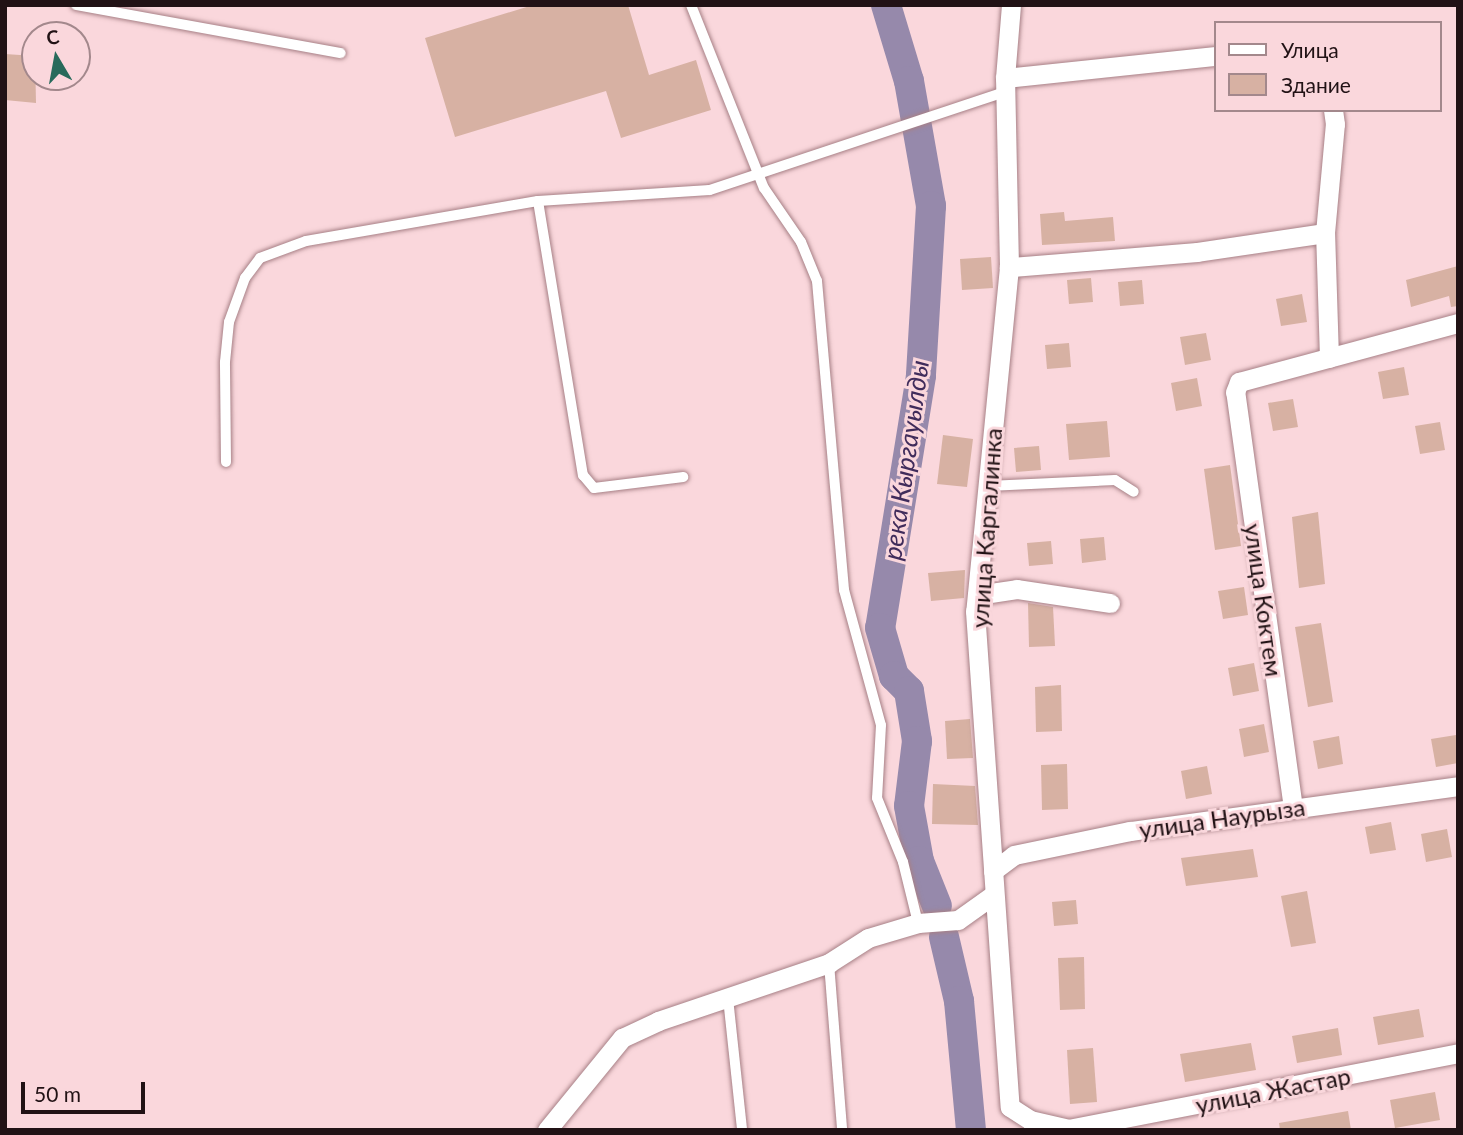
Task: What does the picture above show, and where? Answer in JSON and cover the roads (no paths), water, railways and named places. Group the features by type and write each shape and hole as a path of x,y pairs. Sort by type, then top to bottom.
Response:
{"street":[{"name":"улица Каргалинка","path":"1010,1107 993,895 977,595 1009,267 1005,85 1011,5"},
{"path":"1005,85 1214,56"},
{"path":"1333,112 1335,124 1325,233 1329,358 1458,323"},
{"path":"1009,267 1197,253 1325,233"},
{"name":"улица Коктем","path":"1293,808 1235,392 1239,382 1329,358"},
{"path":"977,595 1017,589 1110,603"},
{"name":"улица Наурыза","path":"993,871 1014,855 1130,831 1458,786"},
{"path":"547,1130 622,1038 829,963 868,938 918,923 958,920 993,895"},
{"name":"улица Жастар","path":"1010,1107 1031,1120 1068,1129 1154,1122 1458,1053"}],"lane":[{"path":"76,5 341,53"},
{"path":"691,5 758,174 801,242 817,281 844,590 881,725 877,798 903,862 918,923"},
{"path":"226,462 225,362 229,322 245,278 260,258 306,241 538,201 710,190 923,117 1005,85"},
{"path":"538,201 583,475 594,488 683,477"},
{"path":"988,486 1115,480 1134,492"},
{"path":"829,963 842,1130"},
{"path":"727,998 741,1130"}],"waterway":[{"name":"река Кыргауылды","path":"886,5 909,81 931,206 921,376 880,628 894,676 909,691 917,741 909,806 919,861 937,906"},
{"name":"река Кыргауылды","path":"944,937 959,1001 971,1130"}]}
